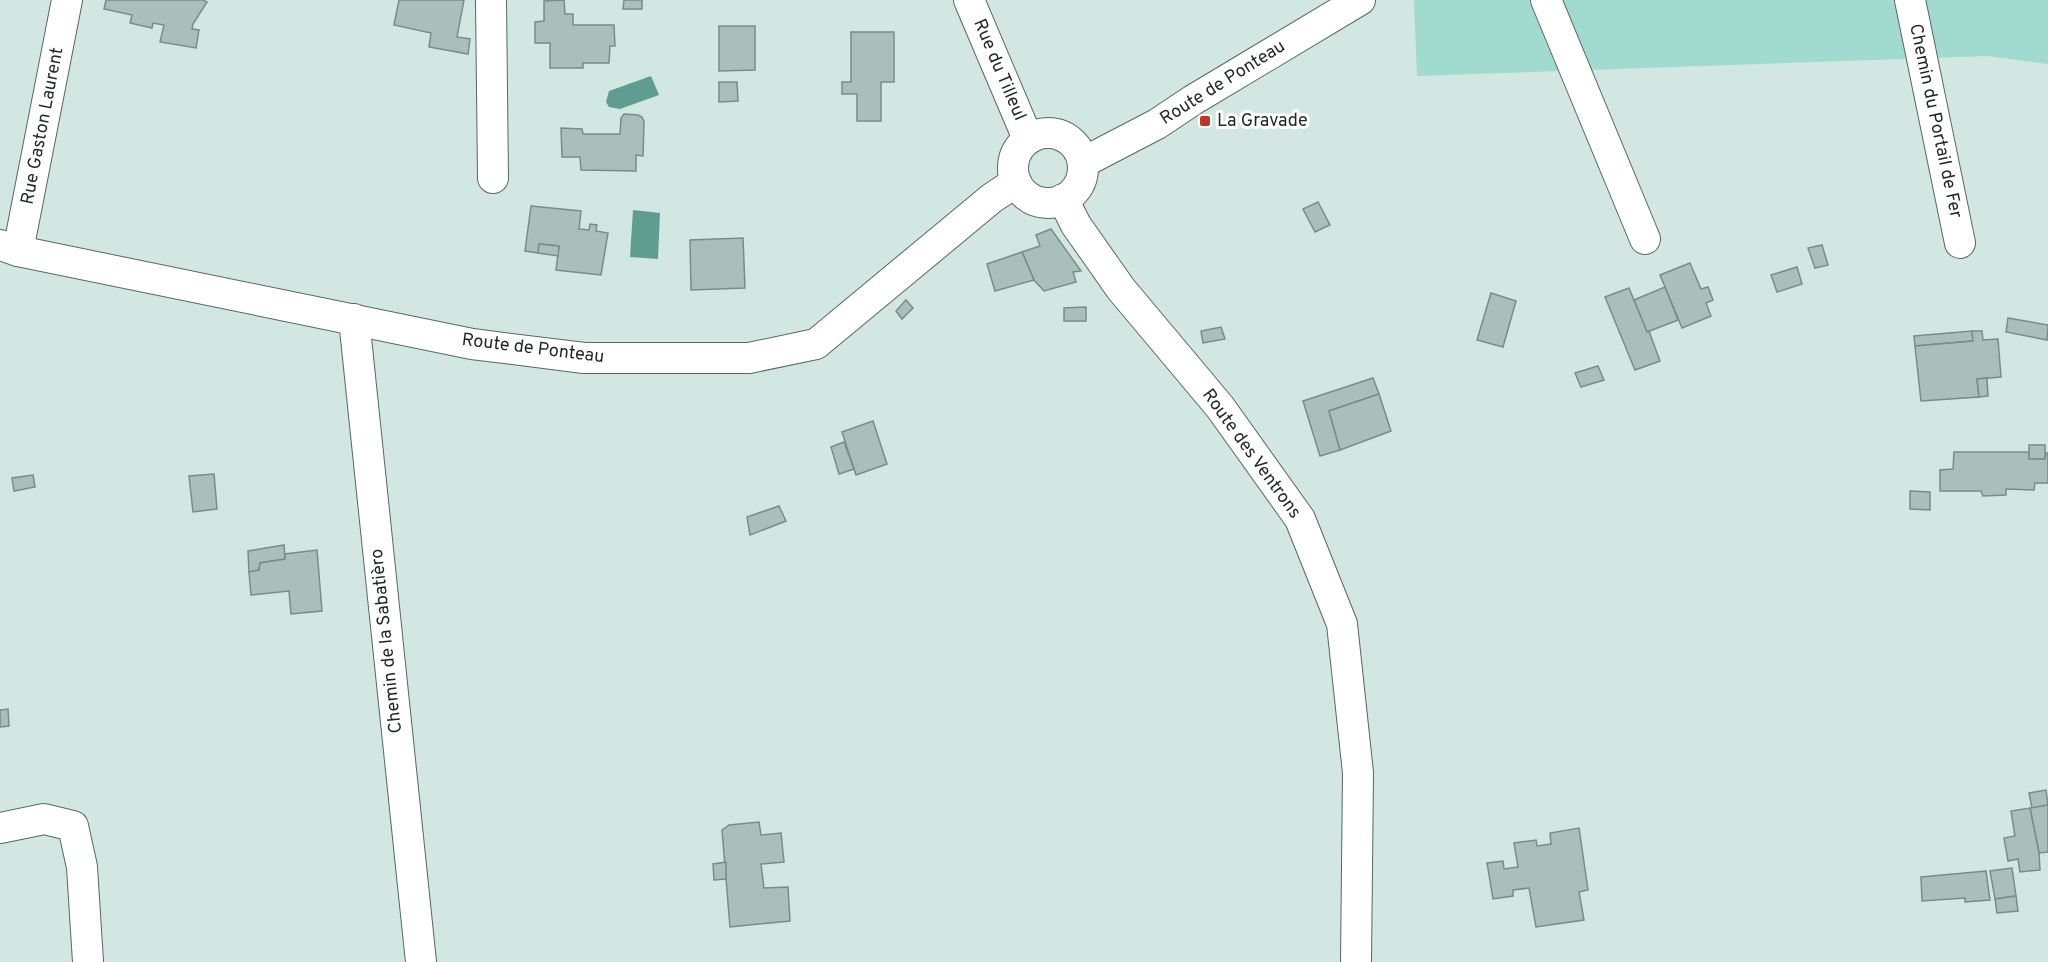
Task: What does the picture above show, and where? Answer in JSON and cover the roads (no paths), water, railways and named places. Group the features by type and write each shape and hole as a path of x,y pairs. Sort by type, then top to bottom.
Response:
{"street":[{"name":"Rue Gaston Laurent","path":"9,248 68,0"},
{"path":"491,0 494,178"},
{"name":"Rue du Tilleul","path":"969,0 1028,139"},
{"name":"Route de Ponteau","path":"1084,162 1157,124 1360,0"},
{"path":"1546,0 1645,239"},
{"name":"Chemin du Portail de Fer","path":"1910,0 1960,243"},
{"path":"1044,132 1060,134 1074,144 1084,162 1083,175 1078,188 1070,196 1056,202 1040,202 1028,197 1013,176 1013,164 1017,151 1028,139 1044,132"},
{"name":"Route de Ponteau","path":"9,248 472,344 584,358 749,358 816,344 992,198 1016,182"},
{"name":"Route des Ventrons","path":"1063,199 1076,225 1121,290 1220,407 1300,519 1342,624 1358,773 1356,962"},
{"name":"Chemin de la Sabatièro","path":"354,319 421,962"},
{"path":"0,828 44,819 73,826 82,867 88,962"}],"place":[{"name":"La Gravade","path":"1205,121"}]}
